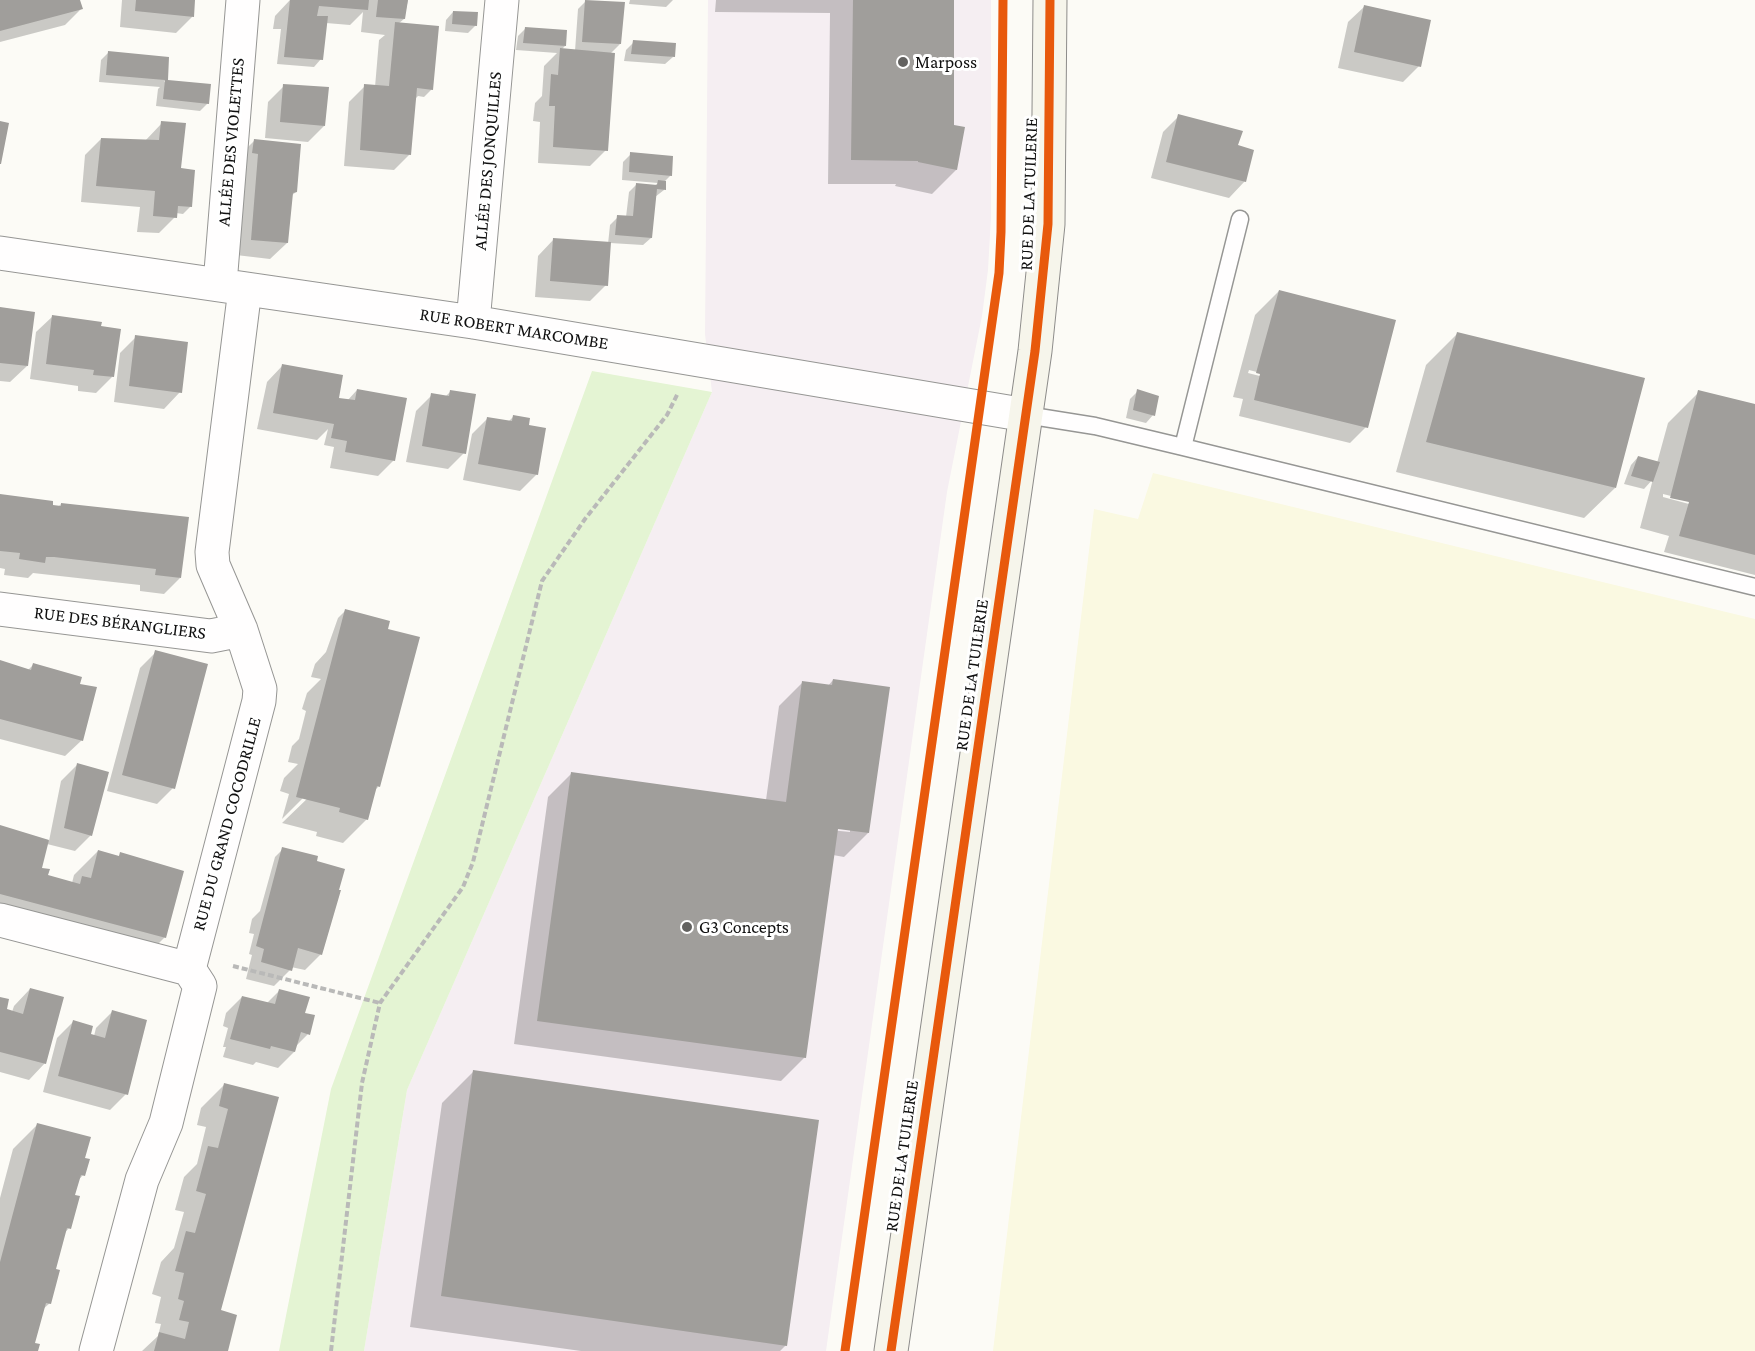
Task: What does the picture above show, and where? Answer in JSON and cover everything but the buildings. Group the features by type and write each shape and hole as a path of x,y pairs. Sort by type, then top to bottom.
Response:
{"street":[{"name":"ALLÉE DES VIOLETTES","path":"232,286 243,0"},
{"name":"ALLÉE DES JONQUILLES","path":"473,322 502,0"},
{"name":"RUE DE LA TUILERIE","path":"891,1351 1035,351 1048,224 1050,0"},
{"name":"RUE ROBERT MARCOMBE","path":"0,253 473,322 1026,415"},
{"name":"RUE DU GRAND COCODRILLE","path":"189,969 259,701 260,689 241,630 213,565 212,552 232,286"},
{"name":"RUE DES BÉRANGLIERS","path":"0,609 211,636 241,630"},
{"path":"0,920 189,969 200,986 166,1123 142,1180 96,1351"}],"lane":[{"path":"1184,447 1240,219"},
{"path":"1026,415 1095,426 1755,587"}],"path":[{"path":"331,1351 362,1083 380,1003 463,887 473,862 542,581 585,519 667,415 680,388"},
{"path":"227,965 380,1003"}],"shaded area":[{"path":"708,0 991,0 991,217 988,270 982,316 947,492 826,1351 364,1351 407,1090 712,392 705,334"}],"green space":[{"path":"592,371 712,392 407,1090 364,1351 279,1351 331,1089"},
{"path":"1153,473 1755,619 1755,1351 993,1351 1094,509 1138,519"}],"cycle path":[{"path":"845,1351 999,273 1003,0"},
{"path":"891,1351 1035,351 1048,224 1050,0"}],"place":[{"name":"Marposs","path":"903,62"},
{"name":"G3 Concepts","path":"687,927"}]}
